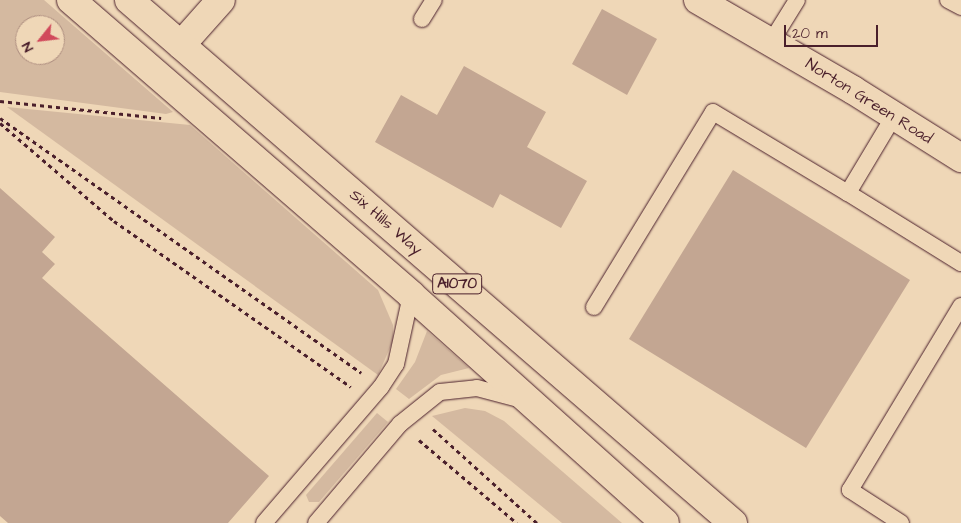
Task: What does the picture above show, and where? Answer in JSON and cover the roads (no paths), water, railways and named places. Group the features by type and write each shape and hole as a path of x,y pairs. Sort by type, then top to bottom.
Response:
{"main road":[{"name":"A1070","path":"71,0 411,295 666,523"},
{"name":"Six Hills Way","path":"129,0 733,523"},
{"path":"181,45 221,0"},
{"name":"Norton Green Road","path":"698,0 772,42 961,158"}],"lane":[{"path":"422,18 434,0"},
{"path":"772,42 797,0"},
{"path":"948,0 961,7"},
{"path":"594,307 713,112 961,263"},
{"path":"848,193 894,116"},
{"path":"264,523 382,387 396,364 411,295"},
{"path":"901,523 850,490 961,306"},
{"path":"316,523 400,424 440,392 476,388 533,403"}]}
